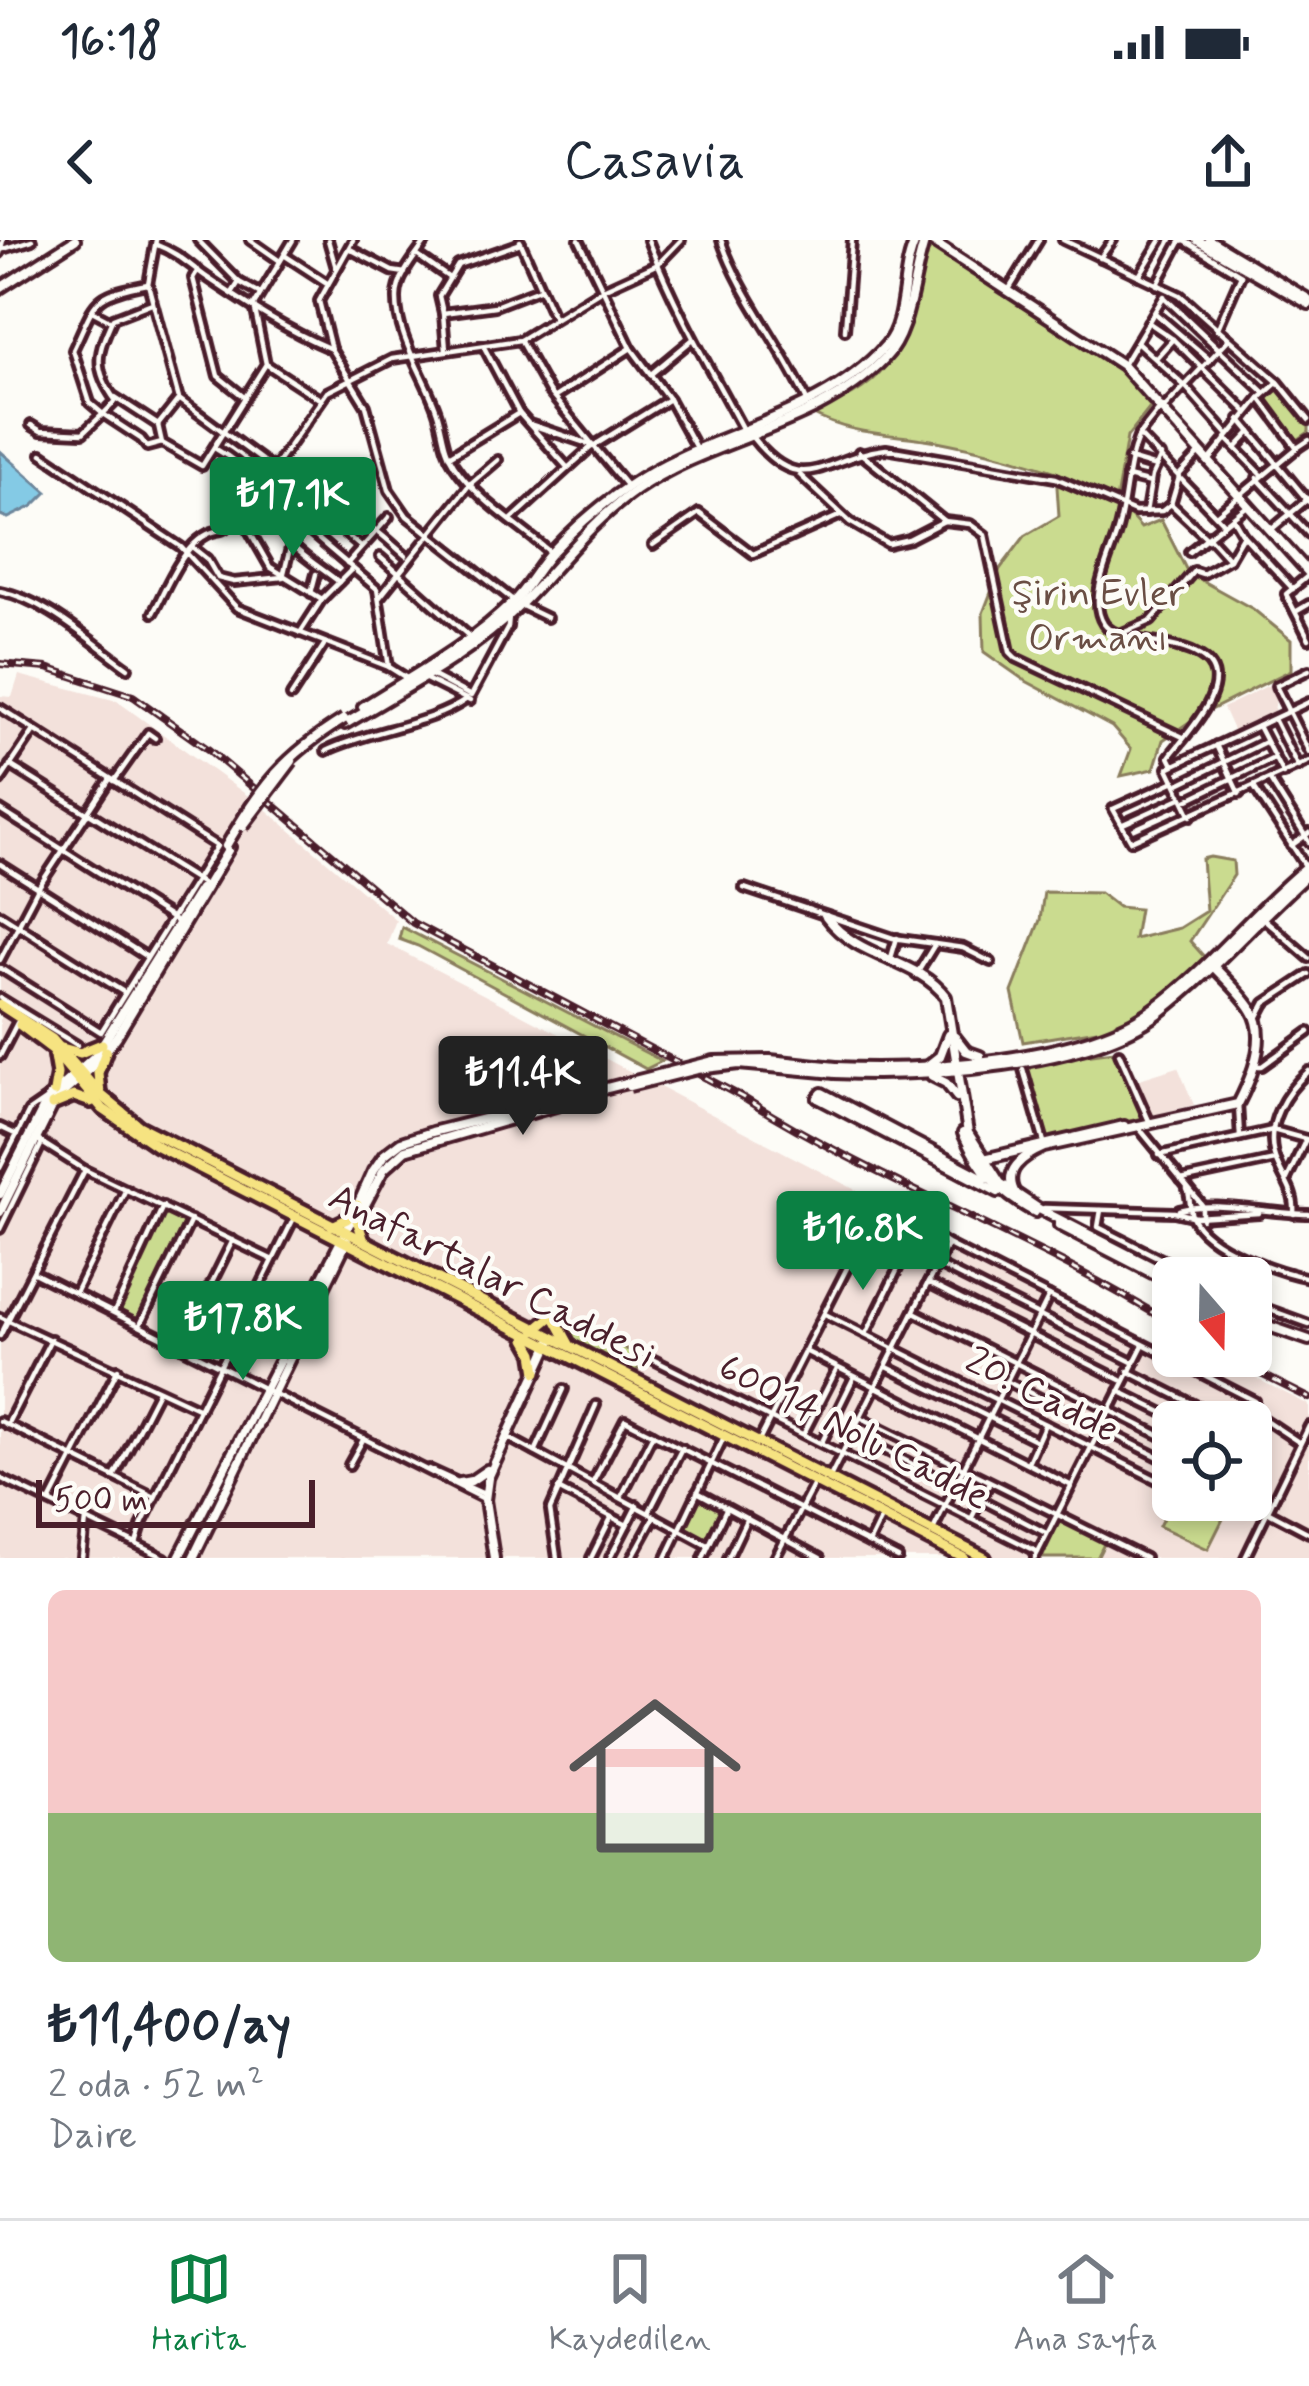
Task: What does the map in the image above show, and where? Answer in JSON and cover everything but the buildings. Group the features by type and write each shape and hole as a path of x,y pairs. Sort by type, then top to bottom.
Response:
{"main road":[{"name":"Anafartalar Caddesi","path":"0,1005 17,1023 57,1049"},
{"name":"Anafartalar Caddesi","path":"0,1005 57,1049 103,1109 157,1146 346,1238 523,1335 572,1348 755,1447 985,1558"},
{"path":"103,1042 80,1053 57,1049 52,1098 74,1096 103,1109"},
{"path":"100,1094 103,1042"},
{"name":"Anafartalar Caddesi","path":"78,1075 139,1126 332,1226 346,1238"},
{"path":"332,1226 347,1219 357,1205"},
{"path":"342,1256 365,1248 357,1220"},
{"name":"Anafartalar Caddesi","path":"365,1248 535,1330 550,1343 724,1436 755,1447"},
{"path":"535,1330 553,1315 572,1348"},
{"path":"523,1335 534,1353 537,1372"},
{"name":"Anafartalar Caddesi","path":"820,1479 934,1549 964,1558"}],"street":[{"path":"0,251 3,240"},
{"path":"0,288 75,240"},
{"path":"198,240 239,282 259,293"},
{"path":"250,240 327,284"},
{"path":"148,284 106,292 74,350 90,403 147,447 162,443 202,466 266,364 254,305 292,240"},
{"path":"328,240 336,268"},
{"path":"353,240 319,301 331,349 366,406 389,490 406,516 428,534 517,603 547,618"},
{"path":"427,240 405,273 397,300 449,456 470,484 550,554"},
{"path":"579,240 631,348 669,399 696,448"},
{"path":"648,240 692,340 713,370 742,429 842,515 888,544 944,521"},
{"path":"273,470 321,400 350,380 392,359 520,340 603,289 658,264 681,240"},
{"path":"721,240 733,274 790,363 808,403"},
{"path":"845,331 852,240"},
{"path":"344,722 458,656 509,615 550,554 627,487 696,448 808,403 851,376 889,342 924,240"},
{"path":"924,240 1122,365 1163,407 1309,574 1286,595 1309,639"},
{"path":"103,1042 125,993 289,764 517,603 632,493 700,454 782,426 827,402 891,352 903,333 924,240"},
{"path":"1008,291 1039,240"},
{"path":"1064,240 1157,285 1262,395 1297,448"},
{"path":"1100,258 1113,240"},
{"path":"1139,276 1161,240"},
{"path":"1197,240 1244,272"},
{"path":"1209,240 1309,302"},
{"path":"0,251 28,241"},
{"path":"446,350 439,296 448,277 458,265 520,241 554,318"},
{"path":"1157,285 1180,242 1185,241 1309,302"},
{"path":"331,349 278,326 178,253 155,242 148,284 179,398 273,470 309,532 377,589 389,667"},
{"path":"349,248 405,273"},
{"path":"418,255 448,277"},
{"path":"198,270 193,278 218,376 244,397"},
{"path":"1217,330 1244,272"},
{"path":"232,293 239,282"},
{"path":"443,313 494,306 539,289"},
{"path":"1122,365 1166,294"},
{"path":"1166,294 1180,295 1278,382 1309,420"},
{"path":"31,424 41,431 83,433 104,414 116,401 97,356 111,321 152,303"},
{"path":"92,310 111,321"},
{"path":"1154,312 1210,360"},
{"path":"1148,322 1173,339 1247,412"},
{"path":"1156,358 1173,339"},
{"path":"520,340 554,398 627,487"},
{"path":"652,374 692,340"},
{"path":"1173,765 1169,757 1209,702 1215,676 1197,654 1120,634 1102,621 1099,598 1139,435 1228,340"},
{"path":"1137,342 1186,387 1309,534"},
{"path":"484,348 518,413 567,467"},
{"path":"554,398 631,348"},
{"path":"266,364 321,400"},
{"path":"1208,462 1240,419 1278,382"},
{"path":"111,394 158,425 162,443"},
{"path":"158,425 179,398"},
{"path":"512,519 567,467 669,399"},
{"path":"449,456 518,413"},
{"path":"1240,419 1308,500 1270,531"},
{"path":"529,424 595,446"},
{"path":"1236,448 1251,432"},
{"path":"1139,435 1223,524"},
{"path":"1216,515 1309,440"},
{"path":"214,448 249,470 291,544 339,582"},
{"path":"798,473 886,448 1056,478 1122,509 1162,512 1171,504 1180,474 1200,453"},
{"path":"859,452 944,521 970,524 986,535 1010,652 1016,658 1183,737"},
{"path":"42,454 186,553 237,608 389,667 408,679"},
{"path":"1146,512 1161,456"},
{"path":"1130,459 1156,467"},
{"path":"380,597 470,484 498,460"},
{"path":"270,482 279,477"},
{"path":"1125,477 1151,483"},
{"path":"153,613 192,547 210,531 222,530 288,492"},
{"path":"1171,504 1228,559"},
{"path":"1189,552 1248,506"},
{"path":"302,517 320,512 351,514 408,558"},
{"path":"320,512 361,548"},
{"path":"653,545 699,513 753,554 842,515"},
{"path":"299,633 389,517"},
{"path":"1233,518 1293,589"},
{"path":"250,532 270,567 322,599"},
{"path":"1120,634 1150,621 1194,571 1203,574 1228,559 1244,535"},
{"path":"283,577 291,544"},
{"path":"192,547 223,580 283,577"},
{"path":"380,556 471,638"},
{"path":"311,593 316,574"},
{"path":"0,591 15,594 79,632 128,668"},
{"path":"1297,611 1309,604"},
{"path":"425,674 471,696 508,627 509,615"},
{"path":"290,696 324,645"},
{"path":"1309,670 1276,686 1305,735 1309,752"},
{"path":"326,751 354,737 468,700 425,674"},
{"path":"1191,816 1168,768 1288,710 1306,704 1308,718"},
{"path":"0,708 216,843 201,883 103,1042"},
{"path":"1273,718 1298,767"},
{"path":"1258,725 1283,774"},
{"path":"0,781 33,731"},
{"path":"103,1042 0,964 38,888 88,814 148,733 155,738"},
{"path":"1265,742 1113,809 1131,841 1309,761"},
{"path":"1215,745 1239,794"},
{"path":"1122,825 1274,758"},
{"path":"0,760 201,883"},
{"path":"1270,780 1308,837 1292,846"},
{"path":"183,1558 274,1394 342,1256 373,1171 401,1142 714,1066 925,1071 1081,1042 1120,1029 1210,965 1308,868 1254,787"},
{"path":"0,811 174,920"},
{"path":"0,1168 29,1111 78,1075 162,965 228,847"},
{"path":"0,864 149,958"},
{"path":"743,888 897,938 963,948 991,962"},
{"path":"0,914 125,993"},
{"path":"1262,915 1309,958"},
{"path":"826,917 849,942 935,985 951,1034 963,1135 1010,1194"},
{"path":"890,962 897,938"},
{"path":"916,974 935,944"},
{"path":"1210,965 1256,1020"},
{"path":"1240,1137 1238,1103 1255,1066 1256,1020 1265,1004 1309,974"},
{"path":"0,1005 76,1045"},
{"path":"0,1056 17,1023"},
{"path":"1255,1066 1262,1066 1309,1032"},
{"path":"951,1034 966,1051 990,1061"},
{"path":"925,1071 940,1057 951,1034"},
{"path":"1119,1053 1150,1124"},
{"path":"959,1097 970,1077 990,1061"},
{"path":"1023,1069 1044,1142"},
{"path":"925,1071 959,1097"},
{"path":"1294,1214 1294,1196 1276,1160 1273,1130 1280,1108 1309,1071"},
{"path":"183,1558 264,1389 384,1169 405,1150 592,1094"},
{"path":"822,1094 1152,1268 1010,1194 818,1098 822,1094"},
{"path":"0,1229 39,1142 52,1098"},
{"path":"0,1194 52,1098"},
{"path":"962,1168 980,1158 998,1158 1044,1142 1238,1103"},
{"path":"1137,1126 1202,1205 1258,1213"},
{"path":"1010,1194 1011,1172 1032,1152 1137,1126"},
{"path":"0,1127 16,1135"},
{"path":"1159,1155 1273,1130 1307,1140 1286,1181"},
{"path":"39,1142 85,1170 273,1260"},
{"path":"0,1212 39,1142"},
{"path":"980,1158 990,1181"},
{"path":"998,1158 1000,1171 1011,1172"},
{"path":"1180,1181 1276,1160"},
{"path":"0,1336 85,1170"},
{"path":"74,1294 126,1189"},
{"path":"1187,1189 1192,1211 1204,1231 1266,1269 1309,1278"},
{"path":"755,1447 880,1201 947,1244 1255,1401"},
{"path":"1039,1209 1174,1212 1202,1205"},
{"path":"1202,1205 1204,1231"},
{"path":"114,1313 163,1207"},
{"path":"1101,1210 1098,1227 1157,1257"},
{"path":"1192,1211 1202,1217 1309,1214"},
{"path":"136,1544 295,1217"},
{"path":"141,1324 191,1220"},
{"path":"866,1334 920,1224"},
{"path":"181,1345 233,1240"},
{"path":"775,1558 800,1508 843,1452 947,1244"},
{"path":"936,1264 1132,1362"},
{"path":"34,1273 485,1497"},
{"path":"928,1282 1123,1381"},
{"path":"932,1532 1049,1297"},
{"path":"1272,1311 1309,1324"},
{"path":"914,1312 1152,1431"},
{"name":"20. Cadde","path":"825,1314 1152,1478"},
{"path":"0,1317 200,1409"},
{"path":"1272,1325 1309,1338"},
{"path":"51,1339 4,1423 155,1497"},
{"path":"494,1558 485,1497 493,1465 550,1343"},
{"path":"1036,1555 1144,1345"},
{"path":"805,1351 1070,1485"},
{"name":"60014 Nolu Cadde","path":"648,1357 843,1452 1036,1555"},
{"path":"887,1367 1036,1442"},
{"path":"804,1433 837,1368"},
{"path":"50,1502 118,1369"},
{"path":"1128,1371 1187,1401"},
{"path":"822,1442 854,1377"},
{"path":"1006,1380 1152,1453"},
{"path":"114,1477 159,1389"},
{"path":"536,1452 564,1389"},
{"path":"1119,1390 1152,1407"},
{"path":"557,1558 550,1510 596,1405"},
{"path":"860,1418 1145,1558"},
{"path":"593,1482 625,1420 898,1558"},
{"path":"1028,1462 1046,1424"},
{"path":"1272,1426 1309,1456"},
{"path":"1272,1503 1309,1426"},
{"path":"852,1433 953,1485"},
{"path":"621,1497 653,1434"},
{"path":"350,1465 365,1436"},
{"path":"505,1436 708,1545"},
{"path":"666,1558 724,1436"},
{"path":"632,1558 682,1448"},
{"path":"460,1483 480,1477 493,1465"},
{"path":"429,1469 485,1497"},
{"path":"0,1478 165,1558"},
{"path":"971,1519 990,1482"},
{"path":"558,1489 627,1525"},
{"path":"697,1492 820,1558"},
{"path":"982,1500 1047,1534"},
{"path":"610,1558 637,1505"},
{"path":"703,1558 726,1508"},
{"path":"1272,1513 1309,1533"},
{"path":"869,1544 883,1516"},
{"path":"592,1558 611,1518"},
{"path":"728,1558 747,1518"},
{"path":"82,1558 86,1520"},
{"path":"1245,1558 1263,1521"}],"shaded area":[{"path":"19,675 117,701 262,806 396,920 387,944 1152,1345 1152,1377 1254,1377 1309,1405 1309,1558 0,1558 0,696 12,697"},
{"path":"1271,684 1277,695 1273,715 1234,732 1223,708"},
{"path":"1178,1067 1194,1105 1150,1116 1133,1081"}],"green space":[{"name":"Şirin Evler Ormanı","path":"933,248 1119,368 1153,404 1127,437 1116,500 1141,528 1161,520 1188,573 1253,609 1291,640 1291,670 1195,718 1163,740 1154,769 1121,776 1131,749 1112,727 1024,680 984,652 983,613 1000,569 1025,536 1059,516 1056,472 968,447 857,430 810,413 863,388 894,355 910,312 921,257"},
{"path":"1280,388 1309,427 1296,441 1265,400"},
{"path":"1202,859 1233,861 1234,875 1190,941 1208,961 1155,1004 1116,1027 1023,1042 1012,992 1040,920 1044,892 1100,893 1118,907 1139,909 1134,939 1179,928 1206,911"},
{"path":"402,927 662,1061 646,1069 399,939"},
{"path":"1115,1051 1144,1118 1047,1138 1023,1063"},
{"path":"166,1210 185,1219 139,1319 120,1310"},
{"path":"563,1319 645,1358 634,1375 573,1342"},
{"path":"697,1498 723,1511 708,1541 683,1528"},
{"path":"1059,1521 1105,1542 1097,1558 1042,1558"},
{"path":"1162,1521 1222,1521 1208,1549 1159,1526"}],"water":[{"path":"0,451 47,492 33,506 8,518 0,515"}],"railway":[{"path":"0,664 47,668 133,696 209,750 413,923 848,1157 1152,1312"},
{"path":"1267,1377 1309,1398"}]}
